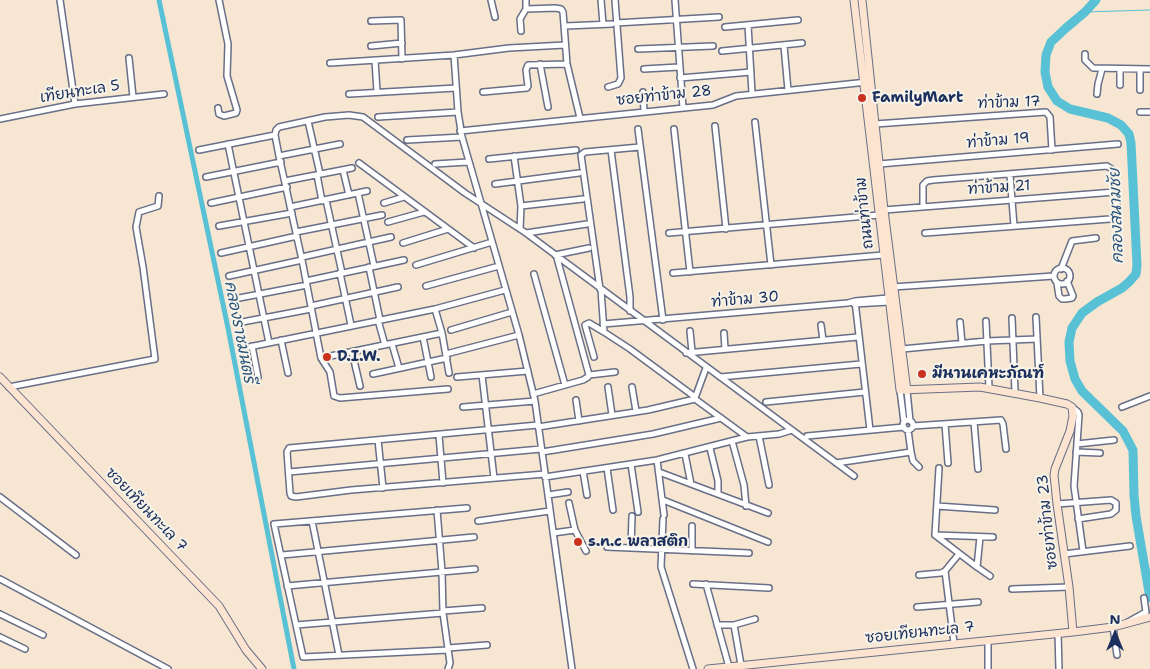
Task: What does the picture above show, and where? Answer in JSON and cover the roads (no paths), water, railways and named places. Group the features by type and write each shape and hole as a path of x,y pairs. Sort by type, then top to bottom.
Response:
{"street":[{"path":"60,0 75,104"},
{"path":"218,108 220,114 224,116 236,113 237,110 228,76 228,44 219,0"},
{"path":"491,0 494,17"},
{"path":"521,31 520,19 526,9 526,0"},
{"path":"601,0 603,24"},
{"path":"608,87 618,84 621,78 614,23 615,0"},
{"path":"675,0 683,108"},
{"name":"ถนนท่าข้าม","path":"854,0 875,124 879,164 883,254 888,300 904,390 911,452"},
{"name":"ถนนท่าข้าม","path":"862,0 867,82 881,213 902,349 904,390"},
{"path":"526,9 555,8 561,9 563,12 567,64 580,118"},
{"path":"564,26 719,17"},
{"path":"371,21 401,20 402,59"},
{"path":"724,27 798,20"},
{"path":"748,24 752,93"},
{"path":"371,46 402,43"},
{"path":"722,51 802,44"},
{"path":"330,63 402,59 565,45"},
{"path":"638,50 713,46"},
{"path":"784,46 788,90"},
{"path":"1085,54 1085,60 1093,68 1150,69"},
{"path":"454,55 460,131 519,334 535,401 572,669"},
{"path":"130,58 133,97"},
{"path":"375,60 376,92"},
{"path":"540,64 548,106"},
{"path":"483,92 527,88 526,67 528,65 567,64"},
{"path":"644,70 679,67"},
{"path":"1097,94 1102,69"},
{"path":"1120,69 1120,85"},
{"path":"1140,69 1140,90"},
{"path":"680,78 751,72"},
{"name":"ซอยท่าข้าม 28","path":"460,131 713,105 736,96 752,93 867,82"},
{"path":"349,94 456,88"},
{"path":"643,92 644,112"},
{"name":"เทียนทะเล 5","path":"0,119 75,104 164,94"},
{"path":"378,117 458,112"},
{"name":"ท่าข้าม 17","path":"875,124 1046,112 1050,117 1052,150"},
{"path":"1140,112 1150,112"},
{"path":"448,389 337,397 333,394 330,372 321,358 297,234 280,159 276,135 276,130 280,127 349,115 363,117 480,203 526,233 600,290 689,353 706,368 854,476"},
{"path":"308,121 318,175 332,224 351,325"},
{"path":"755,122 771,265"},
{"path":"715,126 726,229"},
{"path":"638,129 663,320"},
{"path":"674,129 690,272"},
{"path":"199,150 276,135"},
{"path":"407,140 462,137"},
{"path":"228,144 269,343"},
{"path":"206,177 340,144"},
{"name":"ท่าข้าม 19","path":"879,164 1118,144"},
{"path":"604,332 581,155 582,153 640,147"},
{"path":"489,159 576,150"},
{"path":"611,150 630,297 630,311"},
{"path":"514,156 521,206 520,229"},
{"path":"435,164 468,162"},
{"path":"359,163 474,248"},
{"path":"923,206 923,185 927,181 1107,166 1113,170 1118,213 1113,219 925,234"},
{"path":"211,203 352,168"},
{"path":"343,170 349,195"},
{"path":"495,184 579,173"},
{"path":"1010,175 1014,226"},
{"path":"220,226 367,191"},
{"name":"ท่าข้าม 21","path":"669,233 881,213 923,206 1116,192"},
{"path":"358,193 368,242 374,292 385,345"},
{"path":"9,387 155,359 136,227 139,212 158,206 159,196"},
{"path":"384,203 404,197"},
{"path":"521,206 583,199"},
{"path":"388,222 424,212"},
{"path":"221,253 332,224 382,214"},
{"path":"526,233 587,224"},
{"path":"403,243 448,229"},
{"path":"229,276 391,237"},
{"path":"1054,276 1055,272 1060,269 1072,240 1096,238"},
{"path":"416,265 492,242"},
{"path":"556,257 588,248"},
{"path":"673,273 883,254"},
{"path":"556,257 589,375"},
{"path":"234,299 404,260"},
{"path":"426,286 499,266"},
{"path":"1054,276 1059,296 1062,299 1072,298 1073,296 1067,281 1069,277 1068,272 1060,269"},
{"path":"534,274 564,385"},
{"path":"893,287 1054,276"},
{"path":"1057,283 1062,284 1067,281"},
{"path":"237,322 311,308 398,287"},
{"path":"244,348 435,309 505,290"},
{"name":"ท่าข้าม 30","path":"603,324 888,300"},
{"path":"855,302 870,430"},
{"path":"435,309 442,333 449,373"},
{"path":"451,330 512,312"},
{"path":"1036,317 1040,398"},
{"path":"1012,318 1015,392"},
{"path":"986,321 989,388"},
{"path":"960,322 962,344"},
{"path":"594,357 586,323 592,324 630,349 747,437"},
{"path":"822,325 823,340"},
{"path":"689,353 690,331"},
{"path":"321,358 442,333"},
{"path":"724,333 724,349"},
{"path":"373,374 428,362 519,334"},
{"path":"423,337 431,378"},
{"path":"689,353 858,337"},
{"path":"902,349 1037,339"},
{"path":"282,340 288,373"},
{"path":"392,344 399,368"},
{"path":"252,346 258,377"},
{"path":"352,352 360,386"},
{"path":"720,377 861,364"},
{"path":"695,398 706,368"},
{"path":"456,377 528,371"},
{"path":"533,394 586,379 589,375 615,372"},
{"path":"482,375 494,478"},
{"name":"ซอยเทียนทะเล 7","path":"0,377 220,606 246,650 262,669"},
{"path":"904,390 973,386 989,388 1067,404 1078,412 1074,486 1083,551"},
{"path":"608,387 612,416"},
{"path":"632,387 636,412"},
{"path":"766,402 865,392"},
{"path":"1122,407 1150,396"},
{"path":"695,398 636,412 579,421 289,448 290,493 293,497 607,468 658,460 747,437 779,434 792,430"},
{"path":"576,400 579,421"},
{"path":"463,407 535,401"},
{"name":"ซอยท่าข้าม 23","path":"1072,407 1073,416 1070,431 1055,468 1057,504 1069,587 1073,632"},
{"path":"289,472 441,457 542,450 653,434 721,418"},
{"path":"808,436 908,425 1001,420 1006,449"},
{"path":"974,422 978,469"},
{"path":"945,424 948,463"},
{"path":"438,435 443,483"},
{"path":"759,436 769,485"},
{"path":"378,440 383,488"},
{"path":"1076,444 1114,440"},
{"path":"732,441 744,485 746,506"},
{"path":"710,448 718,481 718,494"},
{"path":"836,463 911,452 913,461 919,467"},
{"path":"1076,452 1100,452"},
{"path":"685,454 691,484"},
{"path":"658,460 663,500 660,565 693,669"},
{"path":"632,464 638,512"},
{"path":"607,468 613,510"},
{"path":"934,534 940,468"},
{"path":"583,471 587,495"},
{"path":"659,472 768,513"},
{"path":"548,494 568,492"},
{"path":"0,497 76,555"},
{"path":"663,500 768,542"},
{"path":"1057,504 1111,500 1116,503 1116,510 1111,514 1078,518"},
{"path":"569,503 575,530 586,551"},
{"path":"937,506 994,510"},
{"path":"467,508 274,524 303,657 487,645"},
{"path":"437,510 443,612 449,666 453,669"},
{"path":"478,521 550,511"},
{"path":"631,548 632,516"},
{"path":"312,521 339,655"},
{"path":"692,526 692,551"},
{"path":"553,532 575,530"},
{"path":"934,534 993,538"},
{"path":"934,534 990,576"},
{"path":"282,554 474,537"},
{"path":"977,567 980,537"},
{"path":"1064,554 1130,546"},
{"path":"607,547 749,553"},
{"path":"919,575 936,574 945,570 959,554"},
{"path":"288,586 475,569"},
{"path":"945,570 954,643"},
{"path":"0,579 168,669"},
{"path":"693,584 769,588"},
{"path":"706,584 729,666"},
{"path":"1012,589 1069,587"},
{"path":"1123,624 1146,612 1144,598"},
{"path":"917,607 978,602"},
{"path":"296,625 482,608"},
{"path":"0,614 43,635"},
{"name":"ซอยเทียนทะเล 7","path":"710,669 1073,632 1113,627 1150,617"},
{"path":"716,625 734,625 755,619"},
{"path":"734,625 741,665"},
{"path":"1113,627 1118,655"},
{"path":"1058,633 1059,669"},
{"path":"0,637 25,649"},
{"path":"988,640 988,669"}],"waterway":[{"name":"คลองราชมนตรี","path":"159,0 228,328 294,669"},
{"name":"คลองสนามชัย","path":"1096,0 1051,42 1046,55 1045,72 1048,87 1057,101 1070,109 1108,118 1121,125 1129,134 1137,265 1136,274 1129,282 1082,313 1072,328 1069,342 1070,361 1075,379 1082,391 1123,431 1133,450 1136,516 1150,598"},
{"path":"1085,12 1150,10"}],"place":[{"name":"FamilyMart","path":"862,98"},
{"name":"D.I.W.","path":"327,357"},
{"name":"มีนานเคหะภัณฑ์","path":"922,374"},
{"name":"s.n.c พลาสติก","path":"578,542"}]}
